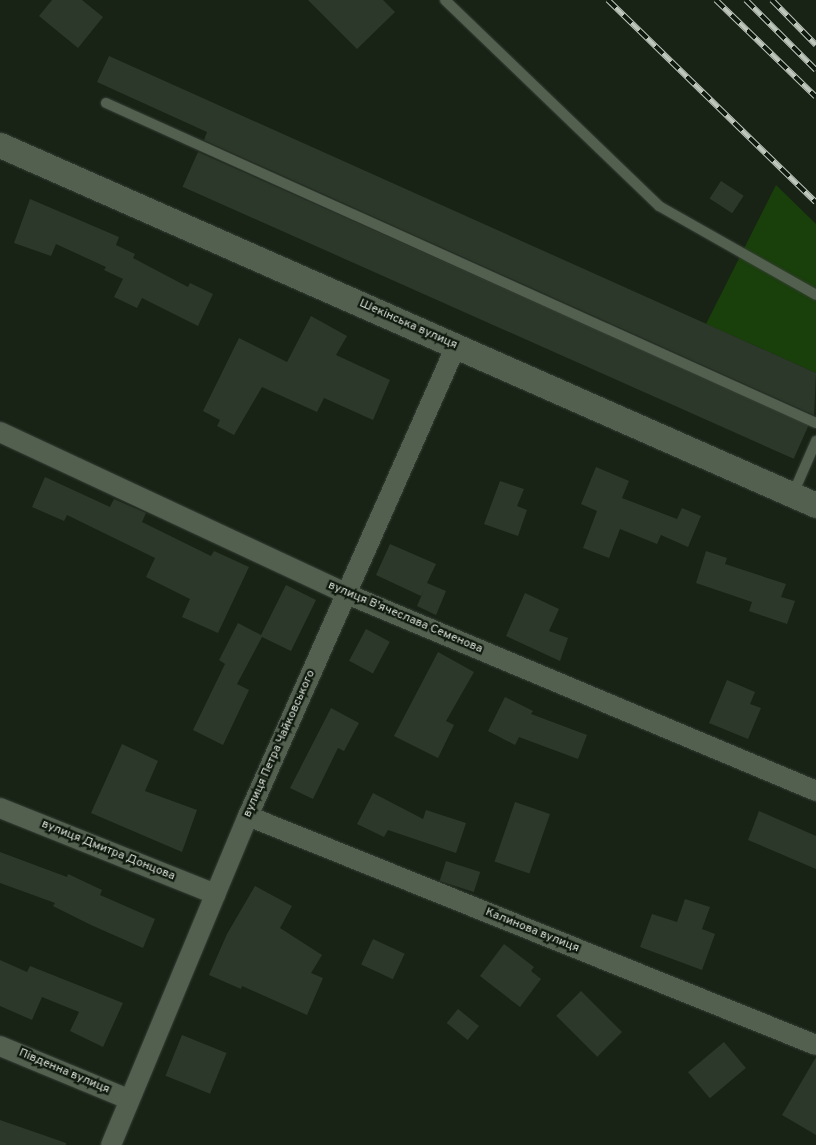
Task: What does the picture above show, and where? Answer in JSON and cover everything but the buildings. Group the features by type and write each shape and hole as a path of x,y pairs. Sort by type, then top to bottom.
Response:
{"street":[{"name":"Шекінська вулиця","path":"0,145 816,505"},
{"name":"вулиця Петра Чайковського","path":"111,1145 128,1099 248,816 456,346"},
{"name":"вулиця В'ячеслава Семенова","path":"0,432 346,594 816,791"},
{"name":"вулиця Дмитра Донцова","path":"0,808 216,894"},
{"name":"Калинова вулиця","path":"248,816 816,1045"},
{"name":"Південна вулиця","path":"0,1046 128,1099"}],"lane":[{"path":"445,0 659,206 816,295"},
{"path":"106,103 816,423"},
{"path":"792,495 816,441"}],"green space":[{"path":"776,185 816,224 816,373 706,324"}],"railway":[{"path":"608,0 816,202"},
{"path":"716,0 816,97"},
{"path":"746,0 816,70"},
{"path":"772,0 816,45"}]}
